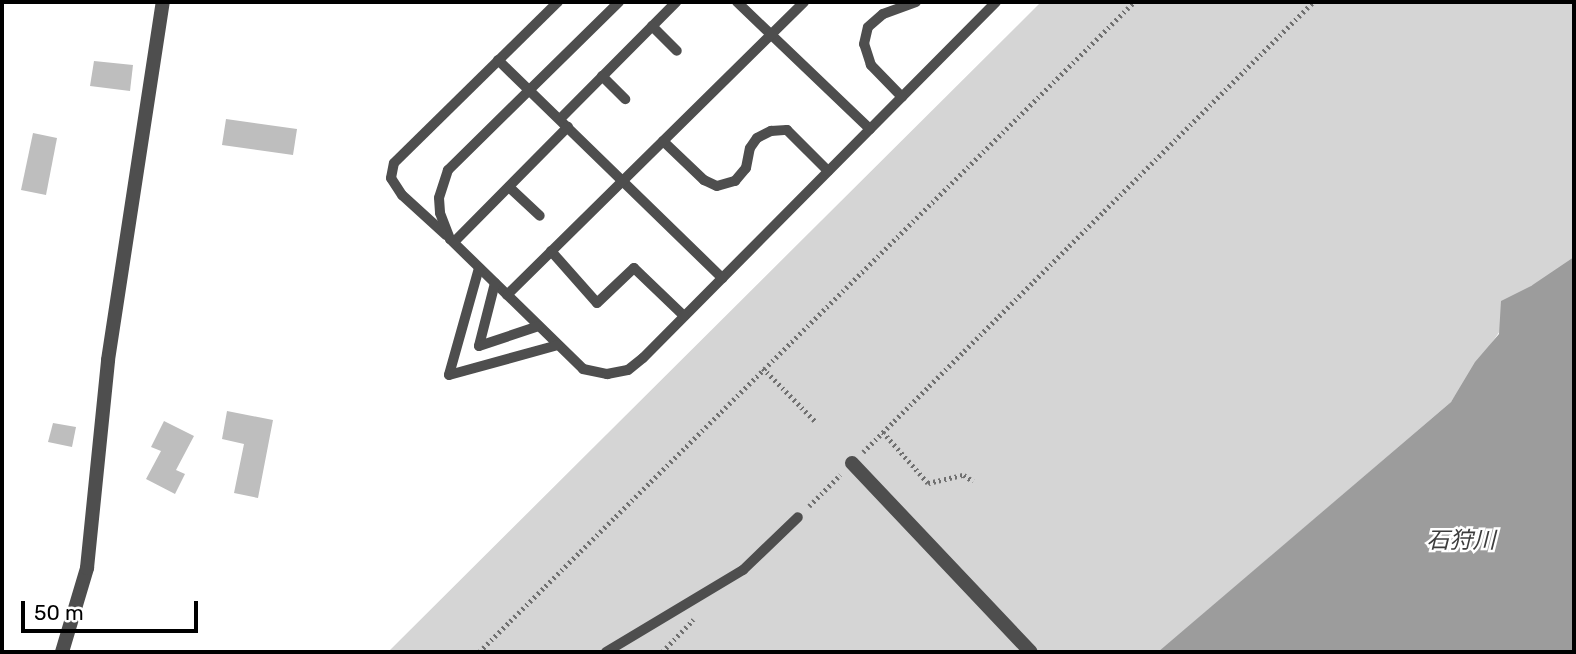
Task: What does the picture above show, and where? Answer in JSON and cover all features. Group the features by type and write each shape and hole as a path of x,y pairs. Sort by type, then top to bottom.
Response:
{"street":[{"path":"62,652 87,568 108,360 163,2"},
{"path":"852,463 1031,652"}],"lane":[{"path":"558,2 394,163 391,178 402,195 452,240 583,369 607,374 628,370 996,2"},
{"path":"452,240 440,213 439,198 448,170 619,2"},
{"path":"560,119 676,2"},
{"path":"737,2 870,129"},
{"path":"507,295 804,2"},
{"path":"902,97 871,65 864,44 868,27 883,14 916,2"},
{"path":"652,26 677,51"},
{"path":"498,60 722,278"},
{"path":"602,76 625,99"},
{"path":"452,240 568,127"},
{"path":"663,141 704,180 717,186 735,181 746,168 750,148 757,138 771,131 787,130 828,171"},
{"path":"509,187 540,216"},
{"path":"551,251 597,303 634,268 684,316"},
{"path":"479,268 449,375 558,345"},
{"path":"495,283 480,346 538,326"},
{"path":"606,652 743,570 798,517"}],"path":[{"path":"479,652 1134,2"},
{"path":"798,517 1313,2"},
{"path":"763,368 814,421"},
{"path":"883,432 928,483 964,475 973,481"}],"shaded area":[{"path":"1041,2 1574,2 1574,266 1531,286 1451,402 1159,652 388,652"}],"water":[{"name":"石狩川","path":"1574,257 1574,652 1158,652 1451,402 1475,362 1499,334 1501,301 1531,286"}],"building":[{"path":"94,61 133,65 130,91 90,86"},
{"path":"226,119 297,129 293,155 222,145"},
{"path":"33,133 57,138 46,195 21,190"},
{"path":"227,411 273,420 258,498 234,493 244,444 222,439"},
{"path":"164,421 194,436 176,470 185,474 175,494 146,479 161,451 151,447"},
{"path":"53,423 76,427 72,447 48,442"}]}
